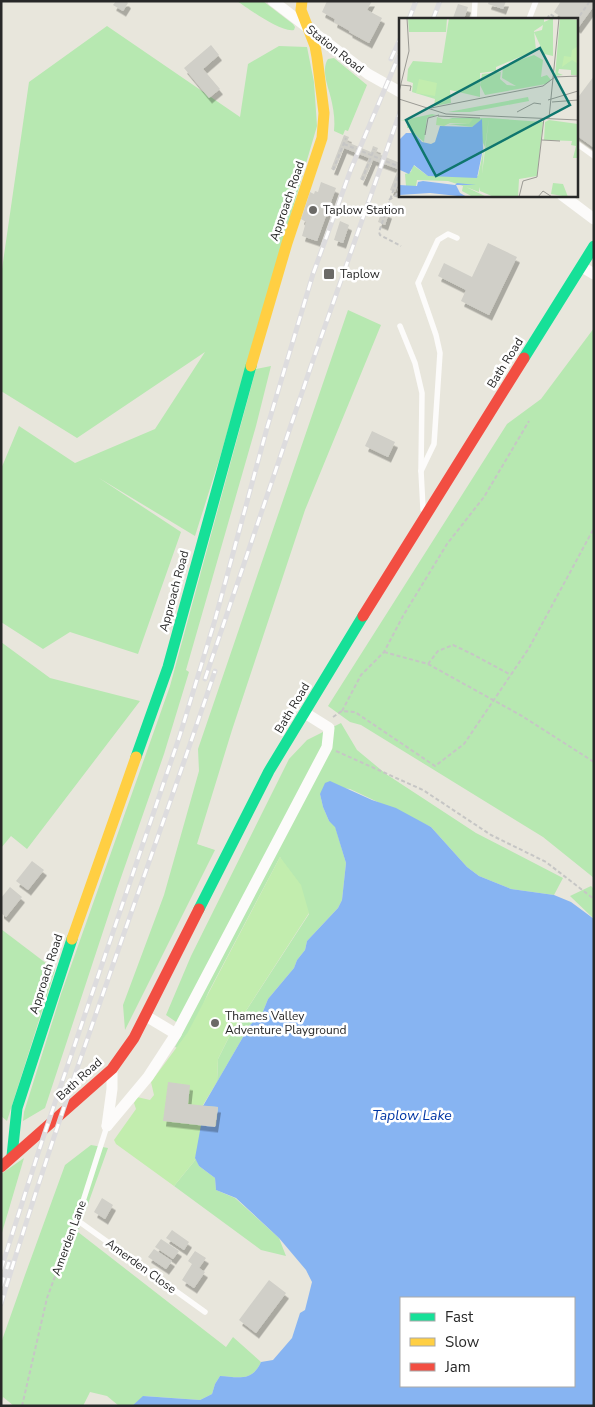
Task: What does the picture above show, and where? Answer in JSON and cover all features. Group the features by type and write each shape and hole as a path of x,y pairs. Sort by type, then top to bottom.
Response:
{"street":[{"name":"Station Road","path":"274,1 368,74 399,91"},
{"name":"Approach Road","path":"12,1156 17,1108 70,945 168,667 252,361 289,237 322,138 324,113 317,57 315,46 301,10 302,1"},
{"path":"563,196 594,219"},
{"name":"Bath Road","path":"1,1167 112,1069 134,1038 269,772 423,519 594,246"},
{"path":"582,267 594,274"},
{"path":"107,1126 148,1077 176,1034 327,747 329,728 305,713"},
{"path":"146,1016 176,1034"},
{"name":"Amerden Lane","path":"107,1126 112,1089 112,1069"}],"lane":[{"path":"474,18 475,1"},
{"path":"528,18 536,1"},
{"path":"578,144 594,156"},
{"path":"421,471 434,444 440,353 436,335 418,283 438,240 448,234 457,238"},
{"path":"400,326 415,362 422,393 421,471 423,519"},
{"name":"Amerden Lane","path":"76,1220 107,1126"},
{"name":"Amerden Close","path":"76,1220 205,1312"}],"path":[{"path":"578,18 590,1"},
{"path":"333,170 346,138"},
{"path":"344,144 399,167"},
{"path":"362,180 374,149"},
{"path":"399,174 379,233 380,236 401,246"},
{"path":"389,200 396,195 399,188"},
{"path":"323,724 342,712 361,675 384,652 403,616 447,544 484,497 529,421"},
{"path":"342,712 355,712 436,766 464,744 529,648 594,528"},
{"path":"428,664 438,651 453,645 511,674"},
{"path":"384,652 428,664 522,716 594,762"},
{"path":"327,747 423,790 491,835 546,862 594,899"},
{"name":"Amerden Lane","path":"22,1406 47,1298 76,1220"}],"green space":[{"path":"237,1 263,1 293,24 294,30 281,28 273,24"},
{"path":"107,26 240,117 248,64 279,46 307,47 314,82 317,126 195,536 99,478 181,532 138,654 70,632 43,649 1,622 1,469 19,426 75,463 155,429 205,352 77,438 1,391 1,276 29,82"},
{"path":"334,58 367,85 348,131 345,130 343,135 334,131 333,110 325,75 328,59"},
{"path":"348,310 381,325 305,510 232,730 197,844 215,850 125,1030 123,1005 164,895 199,771 198,749"},
{"path":"594,328 594,878 543,837 361,725 350,722 328,706 507,424 541,399"},
{"path":"271,366 256,426 186,670 189,672 164,754 117,889 45,1108 23,1121 24,1112 61,994 170,686 256,369"},
{"path":"1,642 50,678 140,701 27,849 11,836 1,848"},
{"path":"341,723 357,750 386,774 476,833 563,878 554,895 511,889 479,876 467,867 431,827 350,789 342,788 320,794 329,821 335,826 346,863 342,900 338,908 307,941 305,950 297,960 294,968 268,999 262,1014 250,1025 217,1082 218,1059 229,1037 309,914 280,857 208,993 187,1043 180,1049 175,1047 185,1028 166,1015 191,956 289,759 307,740"},
{"name":"Thames Valley Adventure Playground","path":"280,857 301,885 309,913 229,1037 218,1059 217,1082 203,1105 218,1107 215,1127 195,1157 196,1159 174,1186 116,1144 114,1140 136,1109 134,1103 137,1097 150,1100 154,1095 151,1082 188,1032"},
{"path":"591,886 594,889 594,919 570,896"},
{"path":"1,929 55,970 7,1121 1,1116"},
{"path":"91,1145 108,1148 78,1232 226,1347 233,1337 261,1362 253,1373 244,1377 220,1376 212,1394 200,1400 144,1396 132,1406 119,1406 107,1396 90,1392 83,1406 14,1406 3,1397 1,1403 1,1343 65,1165"},
{"path":"24,1158 1,1236 1,1174"},
{"path":"196,1159 199,1166 215,1178 216,1190 235,1198 279,1238 286,1256 261,1250 174,1186"}],"water":[{"name":"Taplow Lake","path":"330,781 372,800 396,808 431,827 467,867 479,876 511,889 554,895 571,902 594,919 594,1406 132,1406 143,1396 200,1400 212,1394 220,1376 244,1377 253,1373 261,1362 273,1360 292,1338 300,1313 305,1310 312,1282 306,1270 279,1238 236,1198 216,1190 215,1178 199,1166 195,1158 201,1125 216,1126 218,1107 203,1106 250,1025 262,1014 268,999 294,968 297,960 305,950 307,941 338,908 342,900 346,863 335,827 329,821 320,794 325,783"}],"building":[{"path":"116,1 126,1 128,3 123,11 113,5"},
{"path":"327,1 372,1 367,10 382,18 369,43 349,32 334,22 335,19 322,12"},
{"path":"489,1 506,1 503,9 488,4"},
{"path":"561,1 594,1 594,6 578,28 578,18 563,18 554,12"},
{"path":"458,4 468,7 464,18 453,18"},
{"path":"211,45 219,55 203,69 220,89 209,98 184,68"},
{"path":"594,76 593,147 578,136 578,97"},
{"path":"344,135 349,137 347,142 371,152 373,146 378,148 376,153 399,163 399,182 395,192 390,190 398,169 373,160 364,181 360,179 369,158 344,148 335,170 331,169"},
{"path":"321,182 336,188 317,241 302,236 306,222 301,219 310,192 314,194 315,191 318,192"},
{"path":"382,210 389,213 385,225 378,222"},
{"path":"340,221 349,225 343,243 334,240"},
{"path":"488,243 517,257 489,315 461,301 466,290 438,276 444,263 472,277"},
{"path":"372,431 395,442 388,457 365,446"},
{"path":"32,861 44,870 28,890 16,881"},
{"path":"10,887 22,897 6,917 1,913 1,898"},
{"path":"168,1082 190,1085 188,1104 218,1107 215,1127 163,1121"},
{"path":"102,1198 113,1205 105,1219 94,1212"},
{"path":"172,1230 189,1242 184,1250 166,1238"},
{"path":"161,1239 179,1251 173,1259 155,1247"},
{"path":"154,1249 172,1261 166,1269 148,1257"},
{"path":"195,1251 206,1258 199,1268 205,1272 194,1288 182,1280 192,1264 188,1261"},
{"path":"269,1280 286,1293 256,1333 239,1320"}],"railway":[{"path":"409,18 416,1"},
{"path":"433,18 440,1"},
{"path":"391,59 399,41"},
{"path":"1,1269 42,1141 180,735 215,620 267,428 313,274 351,169 399,55"},
{"path":"205,679 311,366 399,115"},
{"path":"1,1304 51,1145 215,671"},
{"path":"1,1286 9,1262"}],"traffic: fast":[{"path":"524,358 594,246"},
{"path":"136,757 168,667 251,366"},
{"path":"199,909 269,771 363,616"},
{"path":"12,1156 17,1108 72,939"}],"traffic: slow":[{"path":"251,366 287,243 322,138 324,113 317,57 315,46 301,10 302,1"},
{"path":"72,939 136,757"}],"traffic: jam":[{"path":"363,616 524,358"},
{"path":"1,1167 112,1069 134,1038 199,909"}],"place":[{"name":"Taplow Station","path":"313,210"},
{"name":"Taplow","path":"329,274"},
{"name":"Thames Valley Adventure Playground","path":"215,1023"}]}
